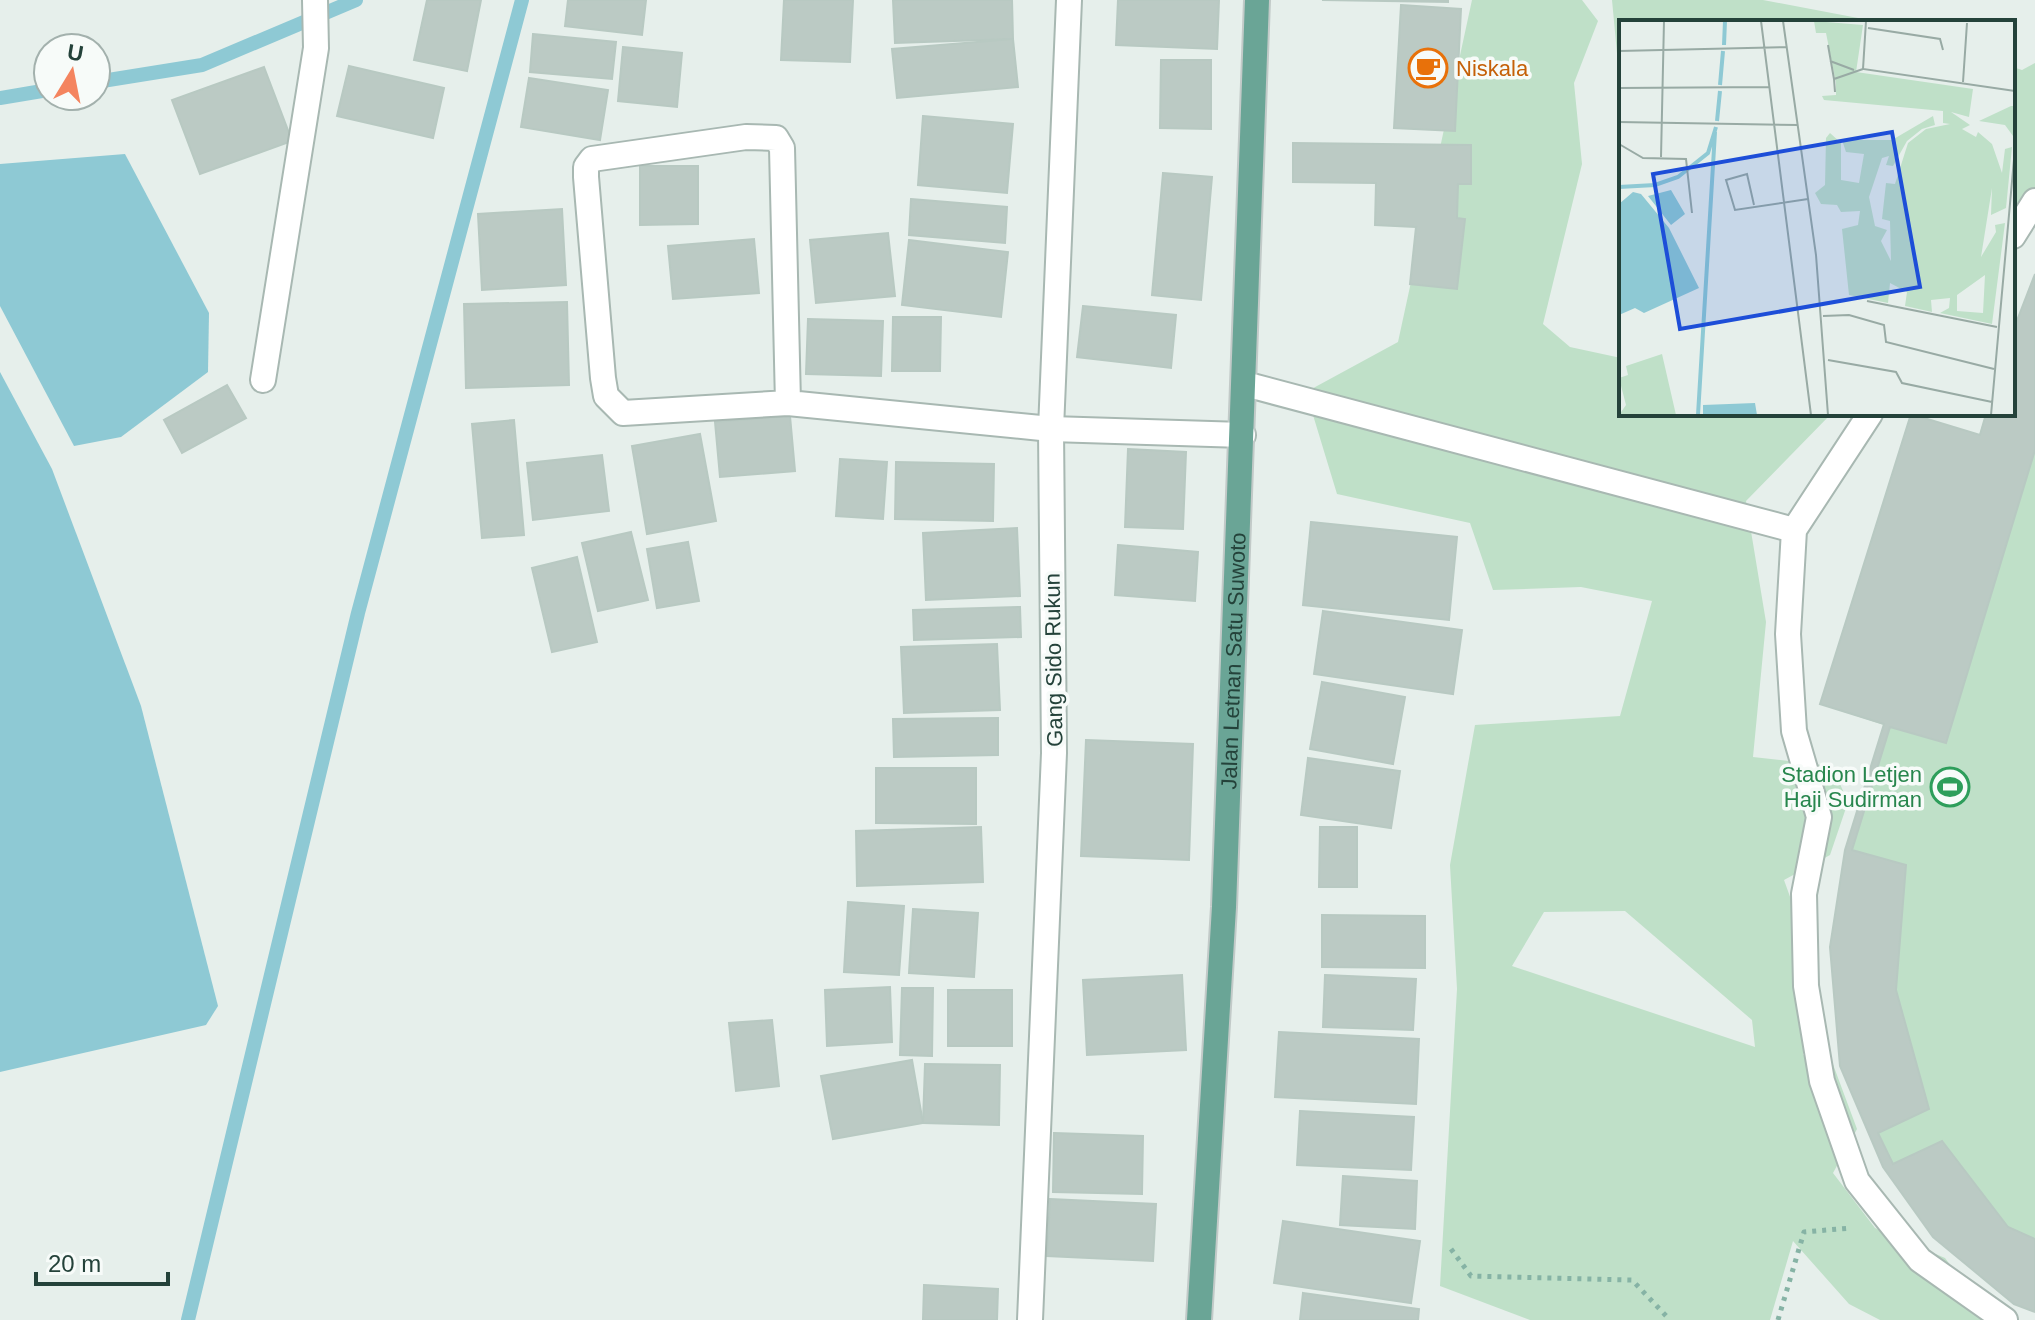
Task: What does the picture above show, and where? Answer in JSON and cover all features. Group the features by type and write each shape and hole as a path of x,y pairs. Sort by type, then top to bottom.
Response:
{"main road":[{"name":"Jalan Letnan Satu Suwoto","path":"1199,1320 1224,907 1257,0"}],"street":[{"path":"263,380 316,48 315,0"},
{"name":"Gang Sido Rukun","path":"1030,1320 1054,753 1051,429 1069,0"},
{"path":"788,403 782,148 776,138 746,137 592,159 586,167 586,177 606,396 623,413 788,403 1051,429 1243,435"},
{"path":"2015,233 2035,201"},
{"path":"1245,384 1794,530"},
{"path":"1869,416 1794,530 1788,634 1794,731 1819,817 1804,894 1806,986 1822,1081 1857,1181 1920,1260 2005,1320"}],"path":[{"path":"1778,1320 1804,1232 1894,1227"},
{"path":"1451,1249 1471,1276 1632,1280 1670,1320"}],"green space":[{"path":"1472,0 1582,0 1598,21 1574,83 1582,164 1543,324 1570,347 1619,358 1619,416 1829,416 1746,501 1766,622 1753,757 1832,766 1848,802 1830,855 1784,880 1817,972 1803,1055 1831,1059 1857,1129 1833,1173 1875,1228 1945,1258 1992,1320 1880,1320 1849,1304 1793,1241 1770,1320 1530,1320 1440,1286 1457,989 1450,865 1475,725 1620,716 1652,601 1581,587 1493,590 1470,523 1337,494 1306,392 1398,342","holes":["1625,911 1752,1020 1755,1047 1512,966 1544,912"]},
{"path":"1612,0 1763,0 1868,20 1619,20 1619,75"},
{"path":"2035,63 2035,215 2015,251 2015,68 2022,70"},
{"name":"Stadion Letjen Haji Sudirman","path":"2035,274 2035,1312 2014,1304 1933,1237 1883,1167 1840,1066 1830,947 1845,850 1884,725 1820,704 1910,416 1979,435 1985,416 2015,416 2015,326"}],"water":[{"path":"125,154 209,313 208,372 121,437 74,446 0,306 0,164"},
{"path":"0,372 52,469 141,706 218,1006 206,1025 0,1072"}],"building":[{"path":"427,0 481,0 467,71 414,60"},
{"path":"568,0 646,0 642,35 565,26"},
{"path":"784,0 853,0 850,62 781,60"},
{"path":"893,0 1012,0 1013,39 895,43"},
{"path":"1118,0 1219,0 1217,49 1116,45"},
{"path":"1322,0 1448,0 1448,2"},
{"name":"Niskala","path":"1401,5 1461,9 1455,131 1394,128"},
{"path":"533,34 616,42 612,79 530,72"},
{"path":"1013,39 1018,87 897,98 892,49"},
{"path":"623,47 682,53 677,107 618,101"},
{"path":"1161,60 1211,60 1211,129 1160,128"},
{"path":"349,66 444,88 433,138 337,116"},
{"path":"264,67 292,141 200,174 172,100"},
{"path":"529,78 608,90 600,140 521,127"},
{"path":"923,116 1013,124 1007,193 918,185"},
{"path":"1293,143 1471,145 1471,184 1458,184 1457,218 1465,219 1457,289 1410,284 1416,227 1375,225 1376,183 1293,182"},
{"path":"640,166 698,166 698,224 640,225"},
{"path":"1163,173 1212,177 1201,300 1152,295"},
{"path":"911,199 1007,207 1005,243 909,235"},
{"path":"562,209 566,285 482,290 478,214"},
{"path":"888,233 895,296 816,303 810,240"},
{"path":"754,239 759,293 673,299 668,246"},
{"path":"909,240 1008,252 1001,317 902,305"},
{"path":"2035,274 2035,450 1946,743 1890,727 1852,850 1906,865 1896,990 1929,1109 1878,1133 1893,1164 1942,1141 2008,1227 2035,1239 2035,1312 2014,1304 1933,1237 1883,1167 1840,1066 1830,947 1845,850 1884,724 1820,704 1910,416 1980,435 1985,416 2015,416 2015,326"},
{"path":"567,302 569,385 466,388 464,304"},
{"path":"1083,306 1176,315 1171,368 1077,357"},
{"path":"893,317 941,317 940,371 892,371"},
{"path":"808,319 883,321 881,376 806,374"},
{"path":"227,385 246,418 182,453 164,420"},
{"path":"790,416 795,471 720,477 715,422"},
{"path":"514,420 524,535 482,538 472,424"},
{"path":"700,434 716,521 647,534 632,446"},
{"path":"1128,449 1186,452 1183,529 1125,527"},
{"path":"602,455 609,511 533,520 527,463"},
{"path":"840,459 887,462 883,519 836,516"},
{"path":"896,462 994,464 993,521 895,519"},
{"path":"1311,522 1457,537 1449,620 1303,605"},
{"path":"1017,528 1020,596 926,600 923,533"},
{"path":"631,532 648,600 598,611 582,543"},
{"path":"688,542 699,601 657,608 647,549"},
{"path":"1118,545 1198,552 1195,601 1115,595"},
{"path":"577,557 597,642 552,652 532,568"},
{"path":"1020,607 1021,637 914,640 913,610"},
{"path":"1323,611 1462,630 1453,694 1314,674"},
{"path":"997,644 1000,710 904,713 901,647"},
{"path":"1322,682 1405,697 1393,764 1310,749"},
{"path":"998,718 998,755 894,757 893,719"},
{"path":"1086,740 1193,744 1189,860 1081,856"},
{"path":"1308,758 1400,771 1391,828 1301,815"},
{"path":"876,768 976,768 976,824 876,823"},
{"path":"981,827 983,882 857,886 856,831"},
{"path":"1320,827 1357,827 1357,887 1319,887"},
{"path":"848,902 904,906 899,975 844,972"},
{"path":"913,909 978,913 974,977 909,973"},
{"path":"1322,915 1425,916 1425,968 1322,967"},
{"path":"1182,975 1186,1050 1087,1055 1083,980"},
{"path":"1325,975 1416,979 1413,1030 1323,1027"},
{"path":"890,987 892,1042 827,1046 825,990"},
{"path":"902,988 933,988 932,1056 900,1055"},
{"path":"948,990 1012,990 1012,1046 948,1046"},
{"path":"772,1020 779,1086 736,1091 729,1023"},
{"path":"1279,1032 1419,1039 1416,1104 1275,1097"},
{"path":"912,1060 923,1123 833,1139 821,1076"},
{"path":"925,1064 1000,1065 999,1125 923,1123"},
{"path":"1300,1111 1414,1117 1411,1170 1297,1165"},
{"path":"1054,1133 1143,1136 1142,1194 1053,1192"},
{"path":"1343,1176 1417,1181 1415,1229 1340,1225"},
{"path":"1050,1199 1156,1204 1153,1261 1047,1256"},
{"path":"1283,1221 1420,1241 1411,1303 1274,1283"},
{"path":"924,1285 998,1289 997,1320 923,1320"},
{"path":"1303,1293 1419,1309 1418,1320 1300,1320"}],"waterway":[{"path":"112,79 202,65 356,0"},
{"path":"188,1320 358,613 522,0"},
{"path":"0,98 32,93"}],"place":[{"name":"Niskala","path":"1428,68"},
{"name":"Stadion Letjen Haji Sudirman","path":"1950,787"}]}
